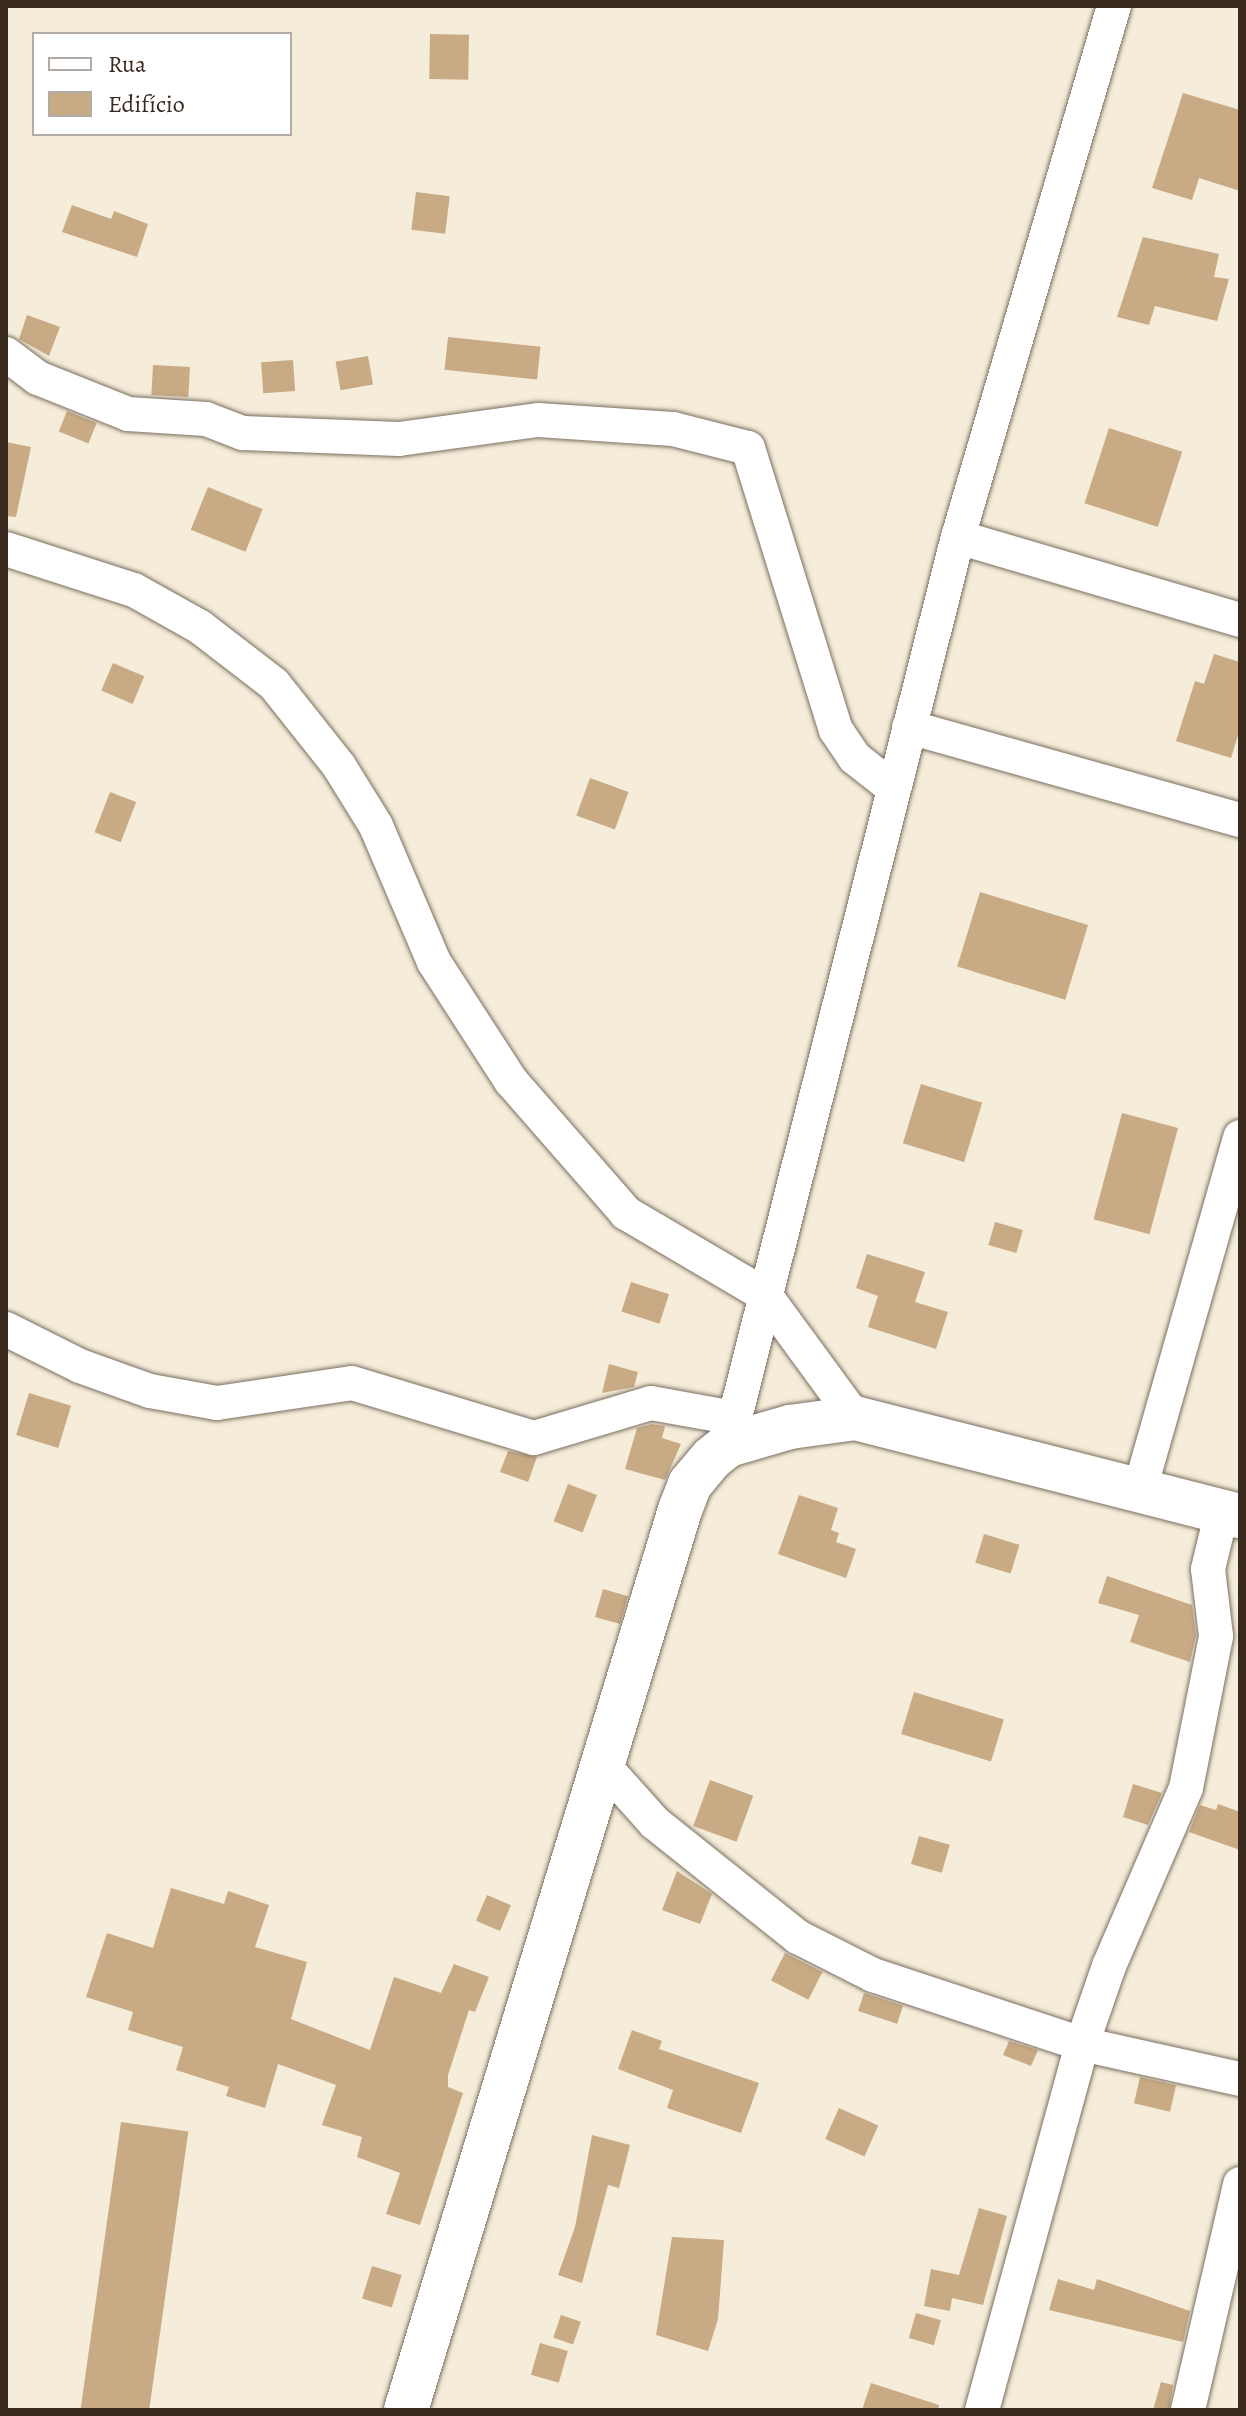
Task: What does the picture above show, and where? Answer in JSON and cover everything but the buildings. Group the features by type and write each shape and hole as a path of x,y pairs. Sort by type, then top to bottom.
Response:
{"main road":[{"path":"406,2410 680,1510 690,1484 731,1432 855,1418 1231,1513"}],"street":[{"path":"6,1329 80,1366 150,1391 217,1403 352,1383 534,1438 651,1403 731,1432 958,537 1114,6"},
{"path":"6,354 38,378 128,414 206,419 243,433 399,439 538,420 673,429 748,448 836,730 855,758 893,788"},
{"path":"958,537 1240,620"},
{"path":"6,549 134,590 200,627 274,684 339,766 376,826 434,962 511,1081 626,1213 765,1295 855,1418"},
{"path":"909,727 1240,820"},
{"path":"1140,1489 1238,1154"},
{"path":"982,2410 1082,2044 1109,1966 1186,1788 1216,1636 1208,1569 1231,1513"},
{"path":"604,1766 655,1823 798,1937 873,1975 1082,2044 1240,2079"},
{"path":"1188,2410 1240,2184"}]}
